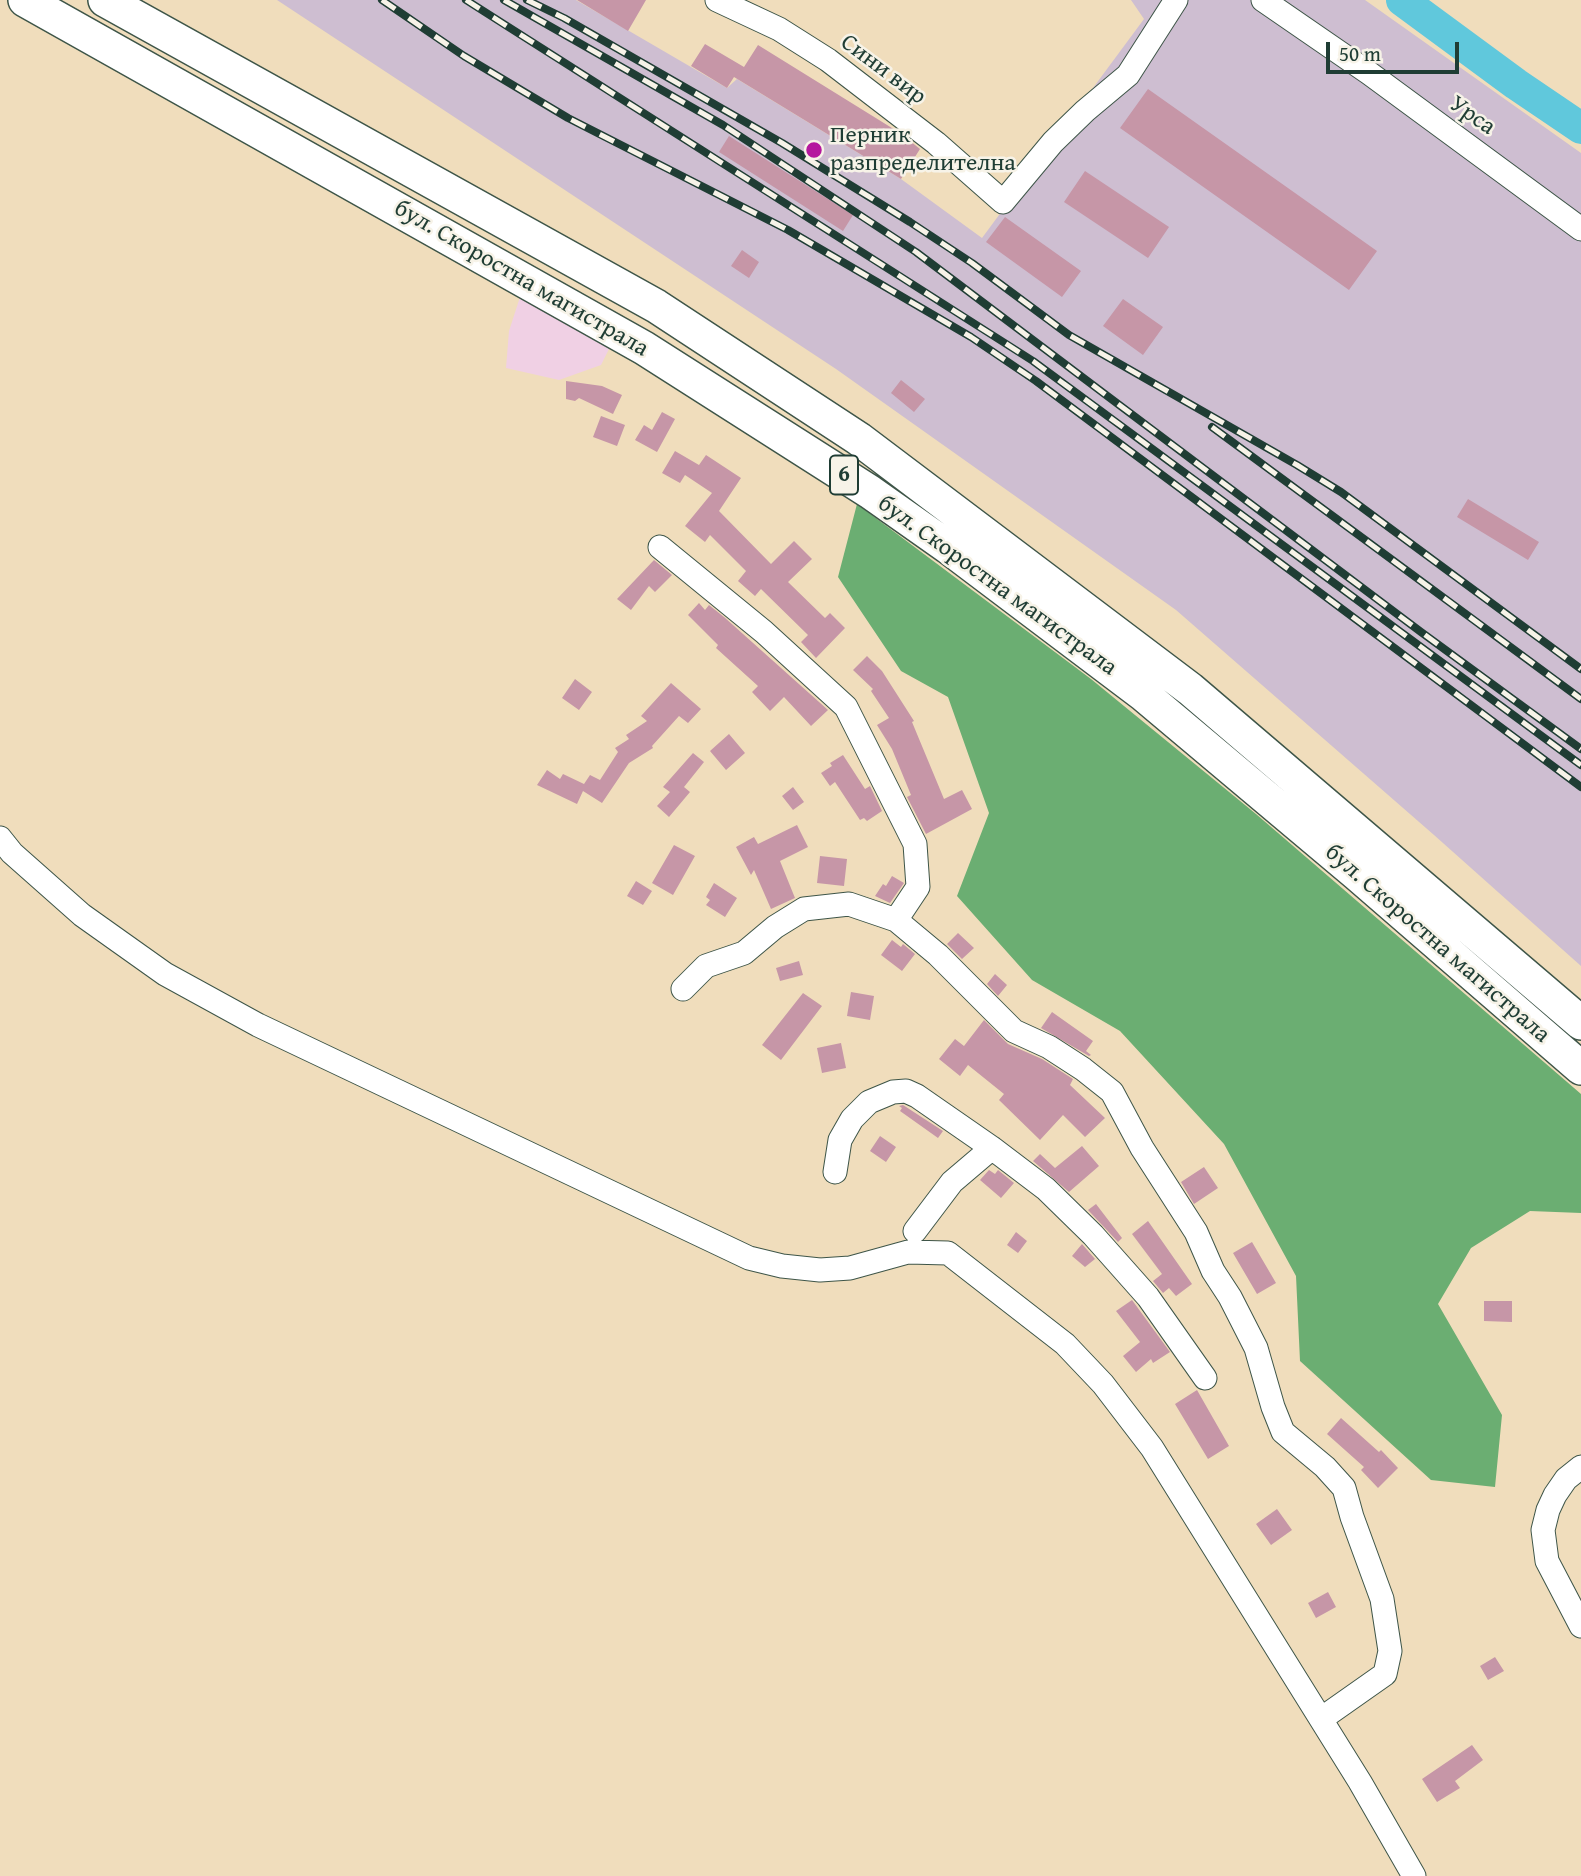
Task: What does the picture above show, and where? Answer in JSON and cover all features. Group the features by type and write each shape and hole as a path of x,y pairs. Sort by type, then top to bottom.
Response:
{"highway":[{"name":"бул. Скоростна магистрала","path":"26,0 644,348 870,492 948,547 1144,695 1357,874 1581,1068"},
{"name":"бул. Скоростна магистрала","path":"104,0 656,306 859,439 1190,689 1581,1023"}],"street":[{"name":"Сини вир","path":"718,0 779,29 828,60 936,143 1003,202 1061,134 1128,75 1176,0"},
{"name":"Урса","path":"1263,0 1369,73 1581,229"},
{"path":"660,547 764,632 846,707 915,844 918,887 896,920"},
{"path":"0,838 12,853 82,915 165,974 258,1025 749,1258 782,1266 820,1270 850,1268 908,1252 948,1253 1065,1345 1103,1384 1152,1448 1321,1719 1414,1876"},
{"path":"683,989 706,966 744,953 775,927 804,909 849,904 896,920 937,955 1014,1031 1049,1047 1112,1092 1142,1148 1196,1231 1213,1271 1230,1297 1256,1348 1272,1407 1283,1432 1325,1467 1344,1488 1382,1599 1390,1651 1385,1674 1321,1719"},
{"path":"835,1172 841,1140 852,1119 869,1102 893,1092 906,1091 917,1096 1046,1189 1093,1235 1148,1297 1205,1378"},
{"path":"915,1231 952,1182 992,1148"},
{"path":"1581,1466 1566,1479 1555,1495 1543,1531 1547,1561 1581,1626"}],"shaded area":[{"path":"277,0 576,0 727,88 737,79 901,179 982,238 1144,19 1131,0 1365,0 1581,153 1581,966 1176,610 836,369"},
{"path":"521,294 611,345 601,365 559,380 506,368 509,331"}],"green space":[{"path":"857,504 1091,679 1256,814 1581,1094 1581,1213 1530,1211 1471,1248 1438,1304 1502,1415 1495,1487 1431,1480 1300,1361 1296,1276 1224,1144 1120,1031 1032,980 957,896 989,813 948,697 901,671 838,577"}],"building":[{"path":"577,0 646,0 628,31"},
{"name":"Перник разпределителна","path":"705,44 744,67 758,45 900,133 920,149 901,179 734,77 727,88 691,66"},
{"path":"1148,89 1377,251 1349,290 1120,128"},
{"path":"729,136 853,215 843,231 719,152"},
{"path":"1085,171 1169,227 1148,258 1064,202"},
{"path":"1005,217 1081,271 1062,297 986,242"},
{"path":"742,250 759,262 749,278 731,266"},
{"path":"1123,299 1163,327 1143,355 1103,326"},
{"path":"901,380 925,399 914,412 891,393"},
{"path":"566,381 602,386 622,395 613,414 579,398 575,401 566,399"},
{"path":"662,412 675,419 657,452 635,440 644,425 652,430"},
{"path":"601,416 625,425 617,446 593,437"},
{"path":"675,451 699,465 706,455 741,478 719,511 771,564 794,541 812,559 788,582 825,618 830,613 845,628 816,658 801,642 808,635 761,589 755,596 738,581 746,571 710,535 705,542 685,526 712,493 685,475 680,483 662,473"},
{"path":"1468,499 1539,542 1528,560 1457,517"},
{"path":"654,560 672,575 655,592 649,586 631,610 617,599"},
{"path":"699,603 705,610 709,605 724,617 828,710 811,726 784,697 770,711 752,692 758,686 716,648 718,645 688,615"},
{"path":"867,656 882,671 914,721 912,722 944,799 962,790 972,809 926,834 907,797 911,795 892,749 877,725 889,718 871,691 873,689 853,670"},
{"path":"575,679 592,692 579,710 562,698"},
{"path":"671,683 701,709 688,723 679,716 653,748 629,763 602,803 583,791 577,804 537,785 547,770 560,779 563,774 584,784 590,775 600,780 618,752 615,748 629,739 626,735 647,721 641,716"},
{"path":"729,734 745,753 726,770 710,751"},
{"path":"693,753 704,762 684,787 690,792 669,817 657,806 670,792 663,787"},
{"path":"843,755 865,789 870,786 882,811 867,821 864,818 860,820 835,782 830,786 821,773"},
{"path":"793,787 804,802 793,810 782,796"},
{"path":"797,825 808,847 780,861 795,898 771,909 754,870 751,875 736,847 754,837 758,844"},
{"path":"674,845 695,856 673,895 652,883"},
{"path":"820,856 847,859 844,886 817,883"},
{"path":"892,876 904,883 890,903 875,896"},
{"path":"636,881 652,891 643,905 627,896"},
{"path":"714,883 737,898 725,917 706,905 710,900 706,897"},
{"path":"958,933 974,948 962,959 947,944"},
{"path":"892,940 901,947 903,944 915,954 902,971 881,955"},
{"path":"799,961 803,975 780,981 776,968"},
{"path":"995,974 1007,985 998,996 987,984"},
{"path":"851,992 874,996 870,1020 847,1016"},
{"path":"803,993 822,1006 781,1060 762,1045"},
{"path":"1052,1012 1093,1041 1086,1051 1091,1055 1041,1028"},
{"path":"984,1020 1008,1044 1042,1059 1073,1079 1070,1085 1105,1118 1085,1137 1063,1115 1040,1140 999,1100 1004,1094 968,1065 960,1076 939,1059 955,1039 964,1046"},
{"path":"841,1043 846,1068 822,1073 817,1048"},
{"path":"903,1105 943,1131 938,1138 900,1111 902,1108 899,1106"},
{"path":"880,1136 896,1147 886,1162 870,1151"},
{"path":"1082,1146 1099,1166 1069,1192 1033,1161 1040,1154 1055,1168"},
{"path":"1204,1167 1218,1188 1194,1204 1181,1182"},
{"path":"989,1170 995,1174 998,1170 1014,1183 1001,1198 980,1180"},
{"path":"1096,1204 1122,1238 1118,1242 1088,1210"},
{"path":"1148,1221 1192,1284 1176,1296 1169,1288 1163,1293 1153,1281 1162,1274 1132,1234"},
{"path":"1016,1232 1027,1241 1018,1253 1007,1245"},
{"path":"1252,1242 1276,1283 1257,1294 1233,1253"},
{"path":"1082,1244 1095,1259 1085,1267 1072,1256"},
{"path":"1132,1300 1170,1352 1153,1363 1151,1359 1136,1372 1123,1356 1140,1342 1116,1311"},
{"path":"1484,1301 1512,1301 1512,1322 1484,1321"},
{"path":"1197,1390 1229,1446 1208,1459 1175,1404"},
{"path":"1341,1418 1379,1452 1381,1450 1398,1468 1378,1488 1361,1470 1364,1467 1327,1434"},
{"path":"1277,1509 1292,1530 1271,1545 1256,1524"},
{"path":"1328,1592 1336,1607 1316,1618 1308,1603"},
{"path":"1495,1657 1504,1671 1488,1680 1480,1666"},
{"path":"1472,1745 1483,1760 1455,1781 1460,1788 1437,1802 1422,1779"}],"waterway":[{"path":"1402,0 1581,128"}],"railway":[{"path":"382,0 464,56 568,118 788,230 971,337 1036,381 1581,787"},
{"path":"466,0 1033,361 1581,765"},
{"path":"504,0 723,125 916,252 1581,749"},
{"path":"527,0 564,18 782,143 972,263 1069,335 1341,492 1581,669"},
{"path":"1212,427 1581,699"}],"place":[{"name":"Перник разпределителна","path":"814,150"}]}
